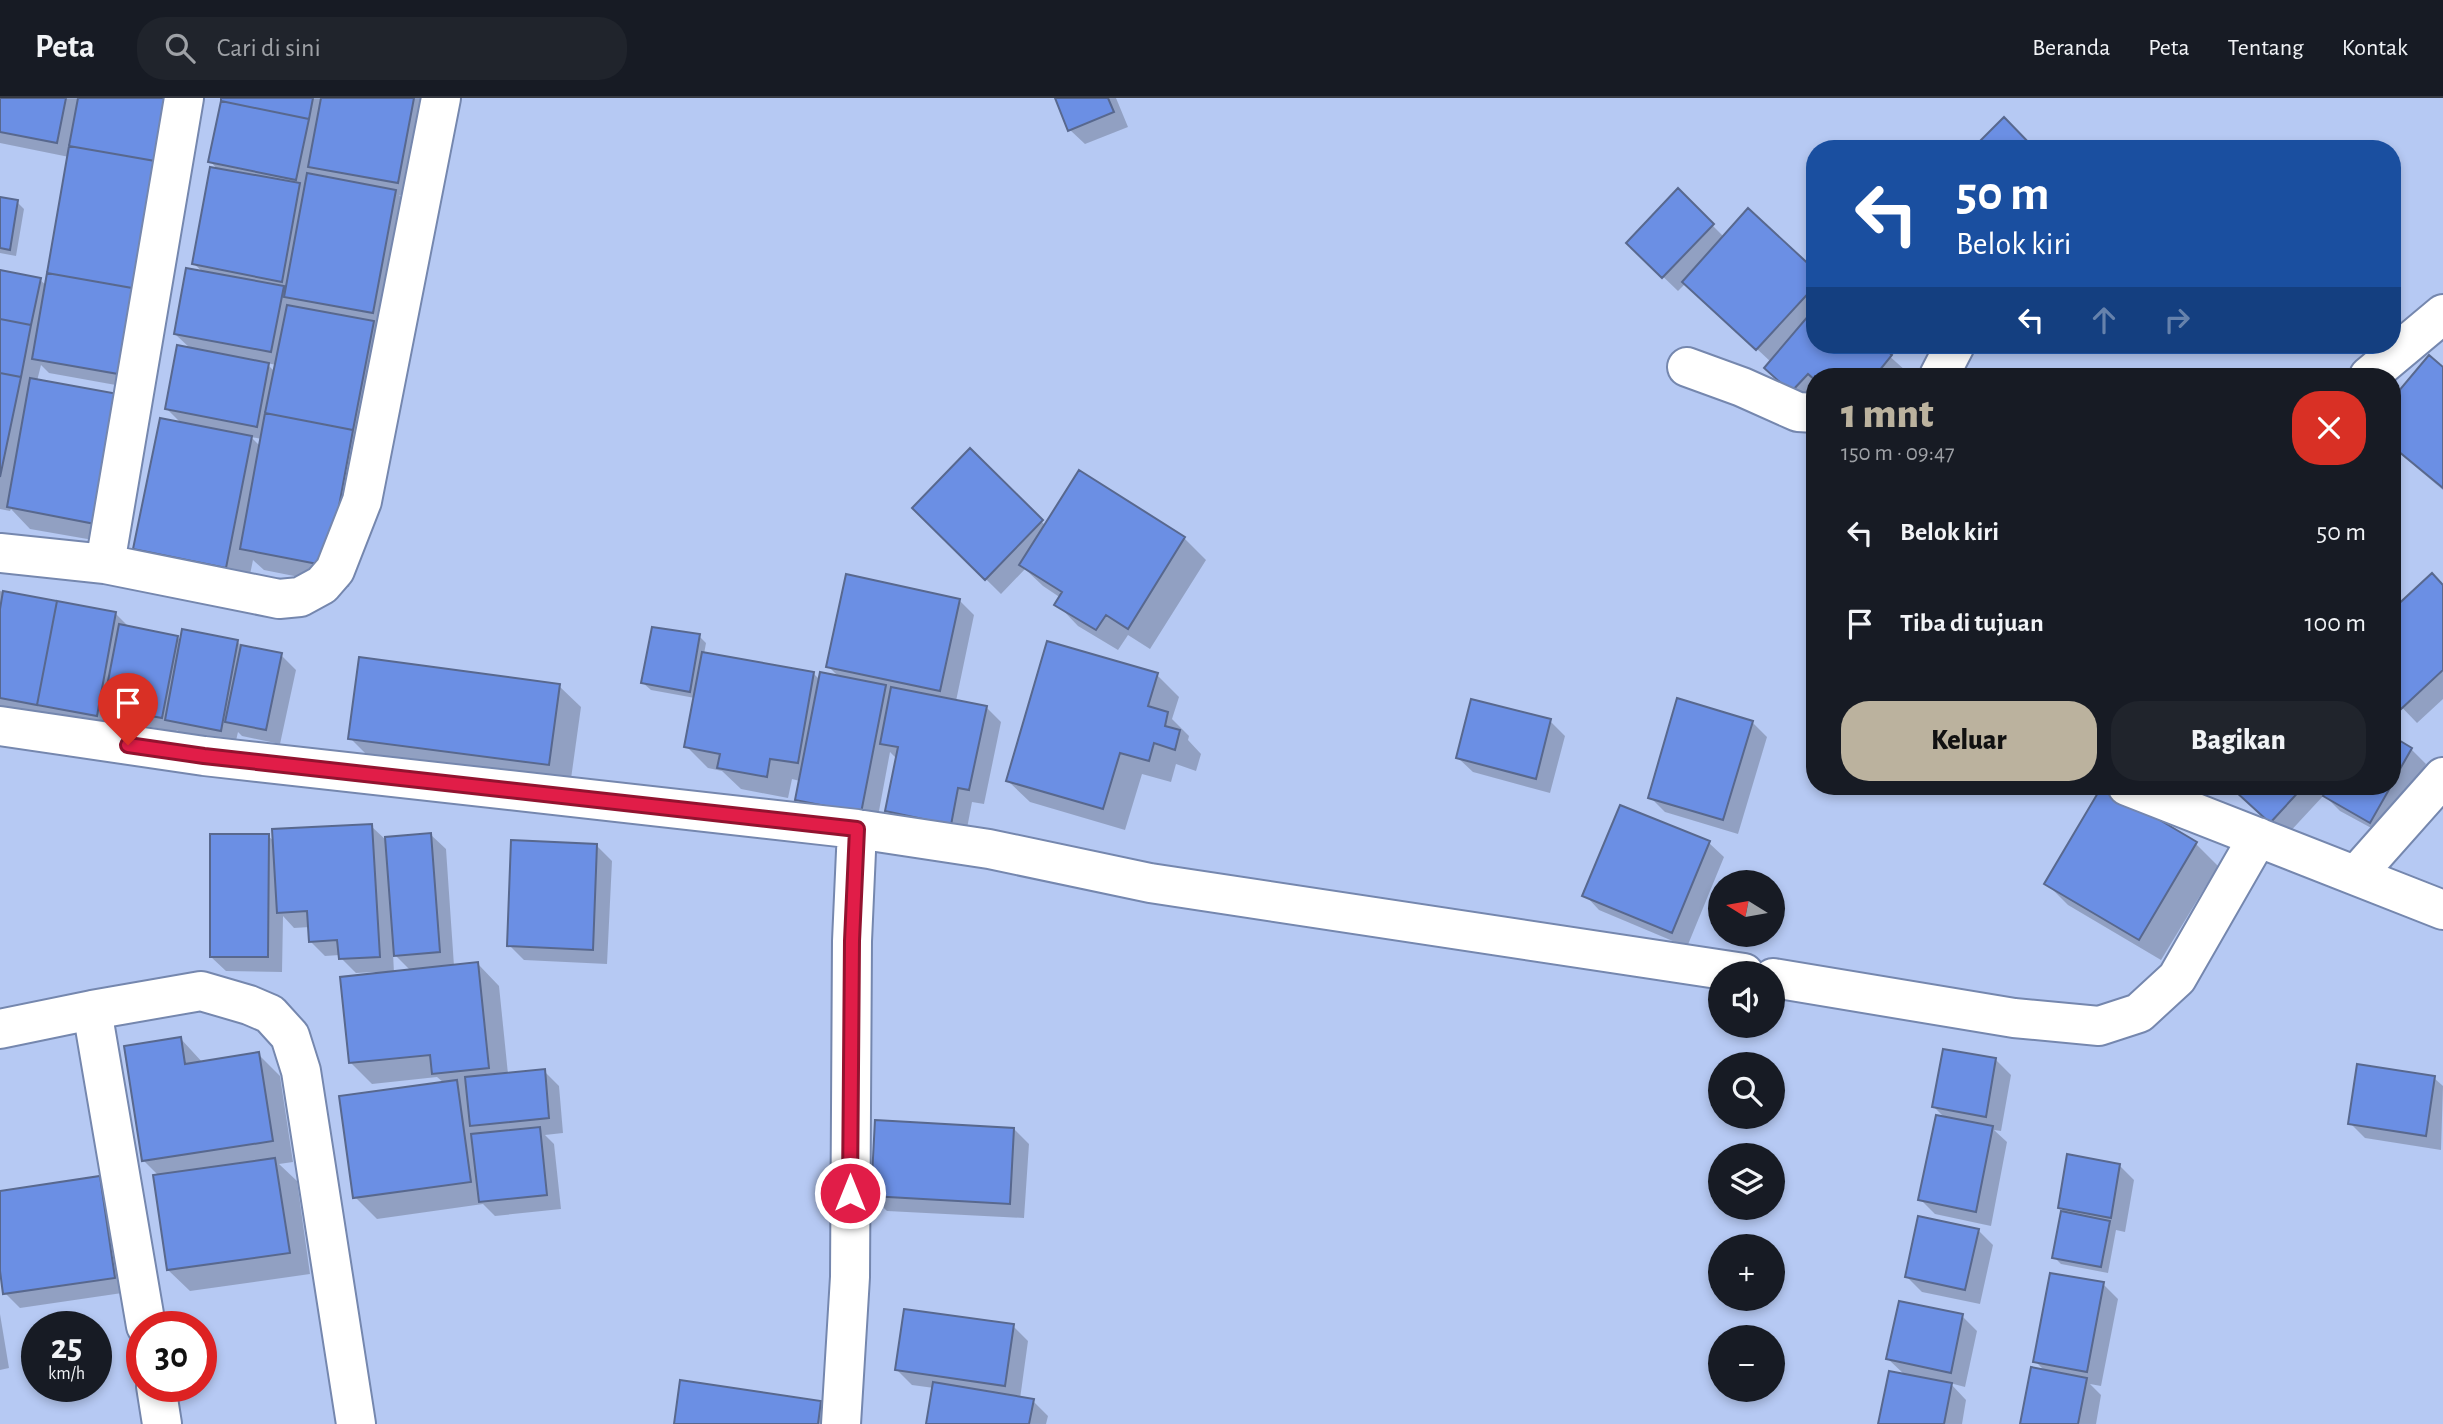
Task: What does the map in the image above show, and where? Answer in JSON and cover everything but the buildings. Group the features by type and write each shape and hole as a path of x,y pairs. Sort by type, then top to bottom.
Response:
{"street":[{"path":"105,564 184,98"},
{"path":"0,553 105,564 279,599 300,597 322,585 335,570 362,501 441,98"},
{"path":"2401,349 2443,314"},
{"path":"2379,368 2395,354"},
{"path":"1687,367 1742,387 1798,412 1806,412"},
{"path":"0,726 204,756 857,829 989,849 1150,884 1708,968"},
{"path":"2357,874 2443,778"},
{"path":"2150,795 2443,910"},
{"path":"841,1424 850,1277 852,941 857,829"},
{"path":"1785,980 2014,1018 2099,1026 2139,1013 2177,978 2258,837"},
{"path":"0,1029 201,991 270,1014 290,1036 301,1071 356,1424"},
{"path":"92,1010 143,1311"},
{"path":"159,1402 162,1424"}],"route":[{"path":"128,745 204,756 857,829 852,941 850,1193"}]}
